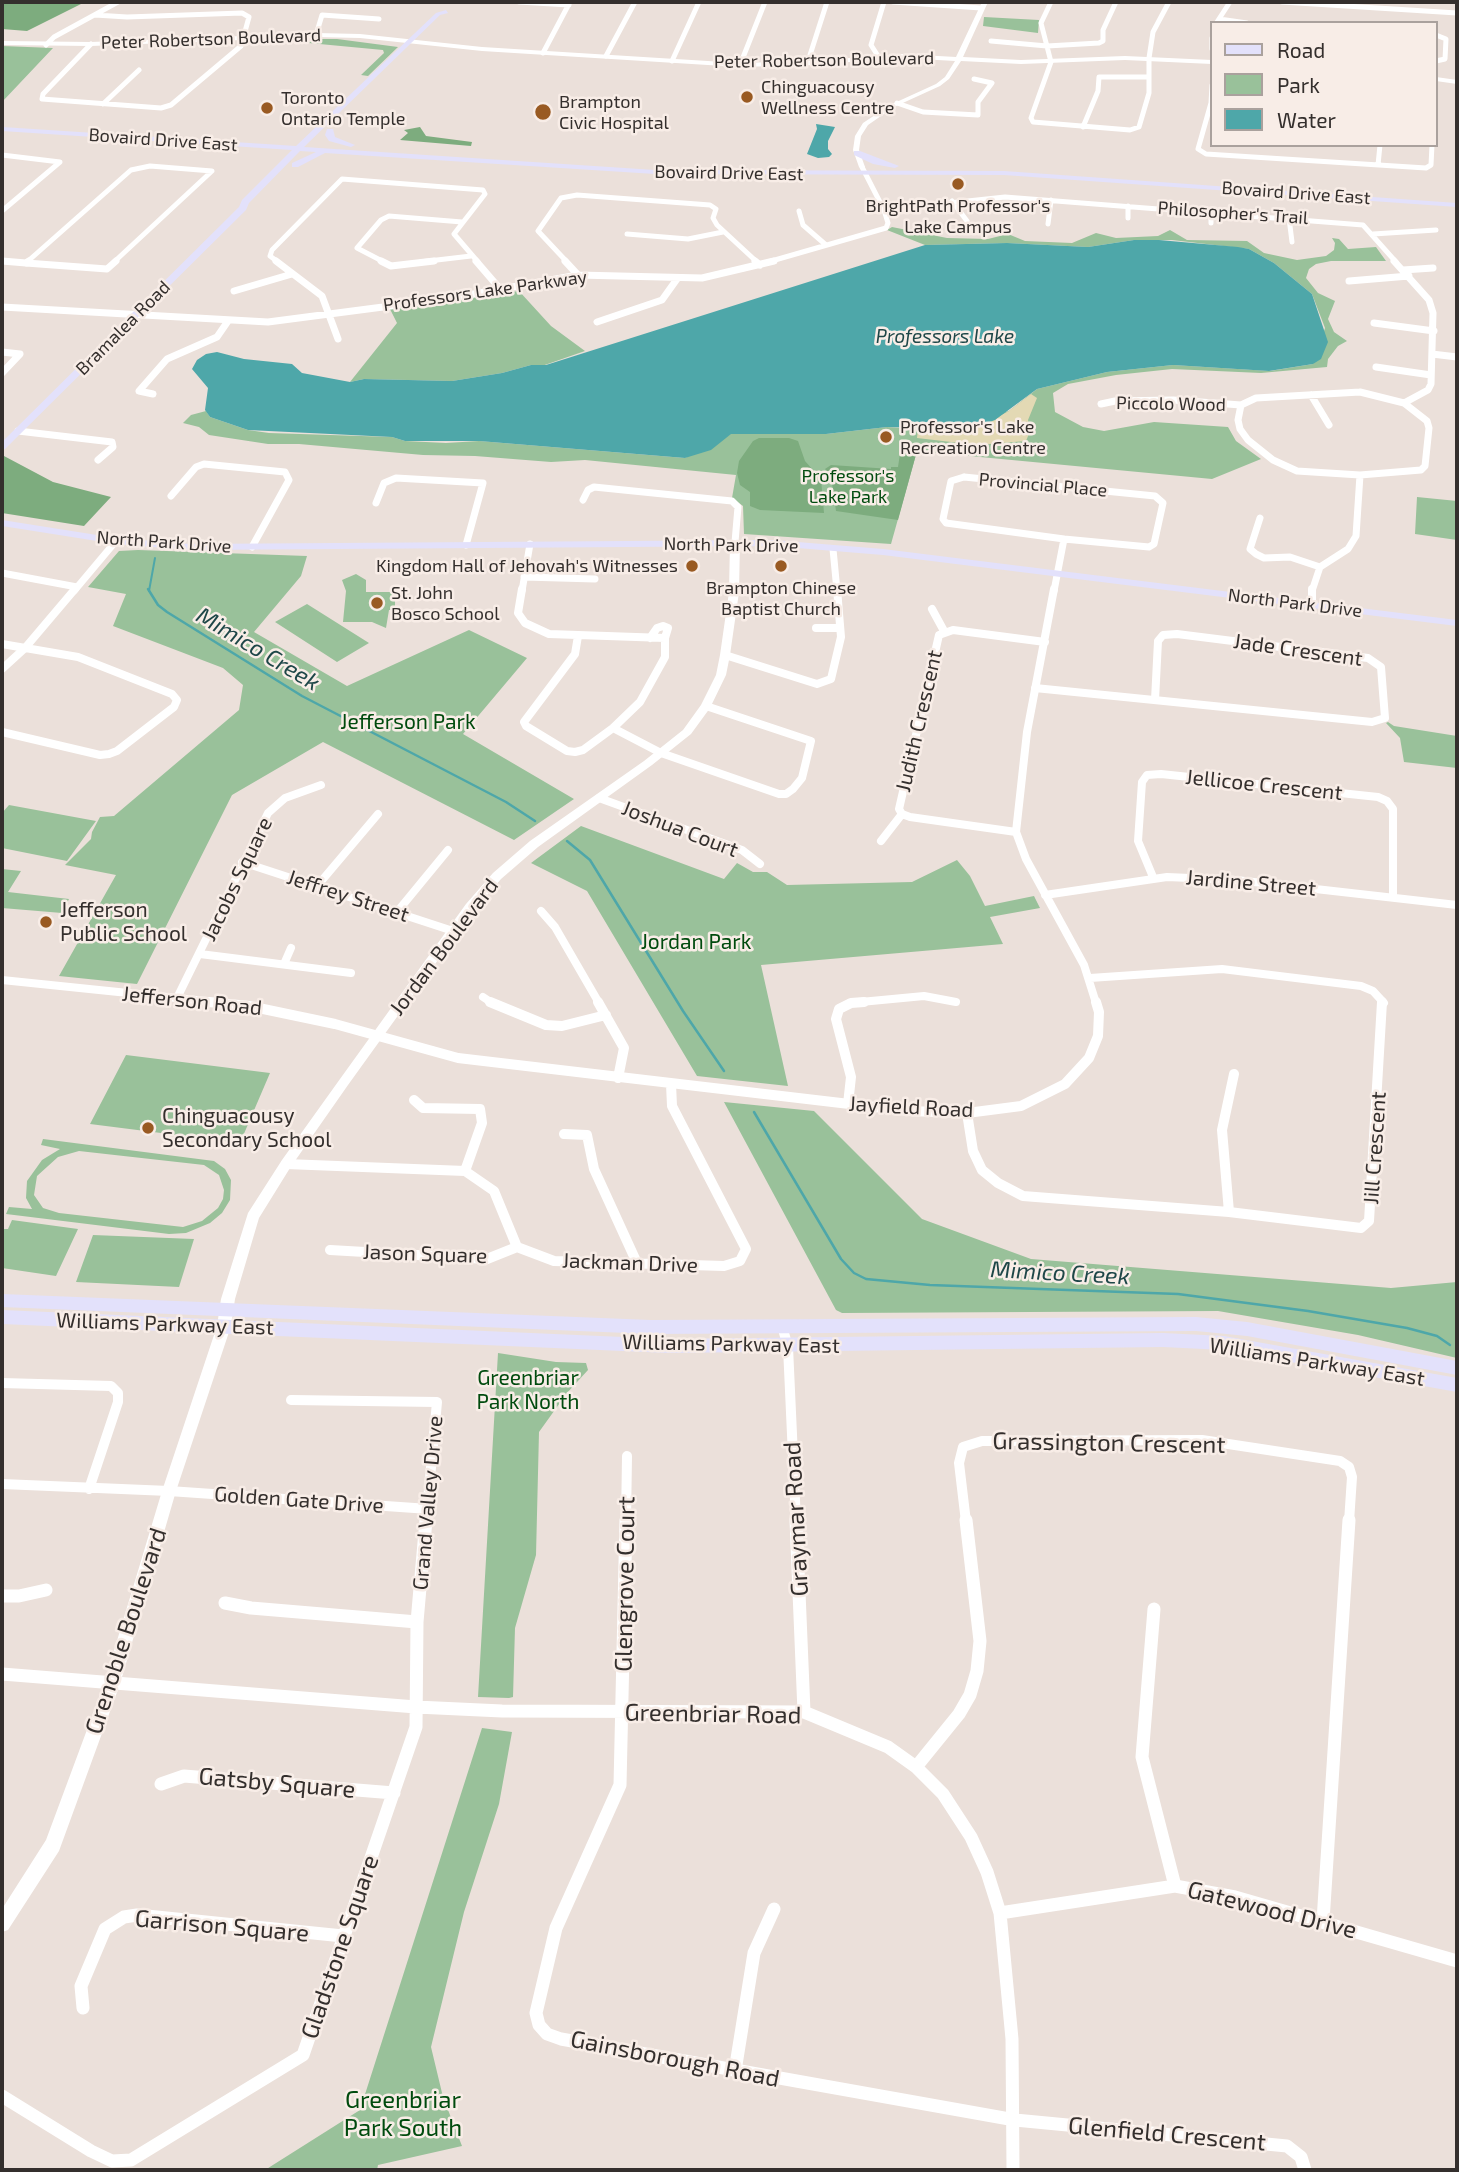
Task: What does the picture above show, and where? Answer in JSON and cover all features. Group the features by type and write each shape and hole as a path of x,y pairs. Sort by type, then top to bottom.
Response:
{"main road":[{"name":"Bramalea Road","path":"243,208 252,206 295,165 308,146 445,16 456,2"},
{"name":"Bramalea Road","path":"2,447 243,208 245,202 285,161 330,131 416,43"},
{"name":"Bovaird Drive East","path":"2,122 308,146 334,151 666,173 835,173 894,166 1062,169 1457,203"},
{"name":"Bovaird Drive East","path":"2,129 260,146 351,145 642,166 1004,173 1457,203"},
{"path":"330,131 332,139 351,145"},
{"path":"260,146 283,153 285,161"},
{"path":"295,165 312,155 334,151"},
{"path":"857,153 876,162 894,166"},
{"path":"835,173 872,185"},
{"name":"North Park Drive","path":"2,523 116,541 172,546 735,542 834,549 1058,573 1457,623"},
{"name":"Williams Parkway East","path":"2,1300 651,1327 1196,1324 1247,1329 1457,1368"},
{"name":"Williams Parkway East","path":"2,1317 669,1346 788,1347 1163,1340 1224,1343 1457,1385"}],"street":[{"path":"46,45 54,37 118,2"},
{"path":"519,2 570,3 543,53"},
{"path":"606,56 635,2"},
{"path":"671,61 699,2"},
{"path":"740,65 765,2"},
{"path":"811,63 810,55 827,2"},
{"path":"878,56 871,45 884,2"},
{"path":"884,210 857,153 858,136 865,124 897,103 938,85 954,69 983,5 893,2"},
{"path":"1051,2 1041,23 1051,62 1031,118 1033,122 1130,130 1139,127 1149,93 1149,58 1153,32 1169,2"},
{"path":"990,41 1047,46 1102,42 1103,30 1116,2"},
{"path":"1218,21 1230,2"},
{"path":"1282,2 1457,13"},
{"path":"92,44 43,94 42,99 161,108 171,105 241,46 249,17 242,13 127,17 95,15"},
{"path":"316,35 322,15 379,19"},
{"name":"Peter Robertson Boulevard","path":"2,43 92,44 316,35 447,48 740,65 811,63 878,56 1051,62 1149,58 1210,62"},
{"path":"1438,36 1446,39 1445,59 1438,61"},
{"path":"103,104 139,70"},
{"path":"1083,127 1098,91 1099,77 1149,77"},
{"path":"897,103 923,112 978,115 978,102 992,83 974,79"},
{"path":"1438,79 1457,80"},
{"path":"1210,109 1198,149 1206,154 1426,168 1431,165 1432,147"},
{"path":"1205,123 1210,124"},
{"path":"1378,165 1380,147"},
{"path":"2,155 60,162 2,211"},
{"path":"2,261 26,263 107,269 212,171 150,166 131,170 26,263"},
{"path":"338,339 322,296 273,261 270,256 272,250 342,179 478,187 483,190 485,194 454,234 501,290"},
{"path":"578,275 538,231 561,198 567,196 710,205 716,209 713,218 723,232 760,265"},
{"name":"Philosopher's Trail","path":"884,210 1005,197 1353,222 1363,225 1429,300 1434,331 1432,375"},
{"path":"1048,224 1051,200"},
{"path":"952,201 967,221"},
{"path":"1128,206 1128,218"},
{"name":"Professors Lake Parkway","path":"2,307 268,322 501,290 578,275 677,279 724,274 886,228 888,223 884,210"},
{"path":"799,211 803,225 826,246"},
{"path":"1211,212 1211,223"},
{"path":"462,222 389,216 382,219 357,248 391,266 471,256"},
{"path":"1289,218 1292,242"},
{"path":"1373,234 1436,230"},
{"path":"627,234 688,239 723,232"},
{"path":"1403,270 1433,268"},
{"path":"234,291 292,274"},
{"path":"1349,281 1409,276"},
{"path":"597,322 662,300 677,279"},
{"path":"153,394 139,391 167,359 217,337 229,321"},
{"path":"1374,323 1434,331"},
{"path":"2,352 20,354 2,373"},
{"path":"1432,354 1457,357"},
{"path":"1241,405 1238,420 1240,429 1248,440 1284,467 1297,471 1360,475 1415,472 1425,466 1429,428 1427,421 1404,403 1428,390 1432,375 1376,367"},
{"name":"Piccolo Wood","path":"1101,404 1159,400 1241,405 1268,396 1360,392 1404,403"},
{"path":"1311,394 1329,425"},
{"path":"18,431 112,442 113,447 98,460"},
{"path":"171,496 196,467 204,464 285,472 289,480 252,547"},
{"path":"1312,605 1312,586 1320,567 1348,549 1356,536 1360,475"},
{"name":"Provincial Place","path":"964,477 1118,492 1155,496 1163,503 1154,544 1149,547 1064,539 946,523 943,519 951,481 964,477"},
{"path":"376,503 384,483 390,479 475,481 484,484 466,545"},
{"path":"583,500 588,490 594,487 732,501 738,507 735,542"},
{"path":"1260,518 1250,549 1255,554 1264,558 1290,557 1320,567"},
{"path":"1058,573 1064,539"},
{"path":"2,669 26,648 116,541"},
{"name":"Jordan Boulevard","path":"224,1326 253,1217 286,1164 479,896 516,858 687,732 706,706 721,675 725,655 734,592 735,542"},
{"path":"530,544 518,613 520,618 549,634 665,638 665,657 640,702 613,728 583,750 575,752 567,751 526,726 524,722 575,654 578,636"},
{"path":"725,655 817,684 831,679 841,637 834,549"},
{"path":"2,573 77,587"},
{"name":"Jayfield Road","path":"379,1036 458,1058 909,1111 967,1113 1021,1106 1065,1084 1089,1058 1098,1036 1099,1012 1090,978 1026,859 1016,832 1035,688 1058,573"},
{"path":"524,577 595,579"},
{"name":"Judith Crescent","path":"932,609 944,631"},
{"path":"816,628 840,628"},
{"name":"Judith Crescent","path":"902,814 900,809 939,635 944,631 1045,642"},
{"name":"Jade Crescent","path":"1035,688 1371,722 1385,718 1381,667 1368,658 1177,634 1163,635 1158,641 1155,700"},
{"path":"2,644 78,657 172,694 177,700 174,707 109,754 100,755 2,732"},
{"path":"613,728 661,753 779,794 786,794 793,789 802,778 811,741 706,706"},
{"name":"Jellicoe Crescent","path":"1153,877 1138,841 1142,782 1147,775 1161,774 1378,797 1387,801 1393,809 1393,897"},
{"name":"Jacobs Square","path":"177,998 259,827 275,806 293,794 321,785"},
{"name":"Joshua Court","path":"599,798 742,850 760,864"},
{"path":"318,885 378,814"},
{"name":"Judith Crescent","path":"902,814 1016,832"},
{"name":"Judith Crescent","path":"881,841 902,814"},
{"path":"397,912 448,850"},
{"name":"Jeffrey Street","path":"242,862 453,931"},
{"name":"Jardine Street","path":"1045,895 1153,877 1236,880 1457,905"},
{"path":"541,911 555,927 624,1048 618,1078"},
{"path":"284,964 291,948"},
{"path":"200,954 351,973"},
{"name":"Jill Crescent","path":"967,1113 973,1151 982,1170 998,1183 1023,1196 1229,1212 1361,1228 1369,1221 1384,1004 1380,997 1361,986 1222,969 1090,978"},
{"name":"Jefferson Road","path":"2,980 177,998 296,1015 379,1036"},
{"path":"848,1104 851,1077 836,1019 839,1009 851,1003 923,996 956,1002"},
{"path":"482,997 497,1007 547,1025 562,1026 606,1015"},
{"path":"1229,1212 1222,1130 1234,1074"},
{"name":"Jackman Drive","path":"517,1247 554,1261 724,1266 740,1261 746,1249 672,1106 671,1084"},
{"path":"414,1100 423,1108 480,1110 482,1123 465,1171"},
{"path":"564,1133 587,1135 594,1169 637,1264"},
{"path":"286,1164 465,1171 494,1191 517,1247"},
{"name":"Jason Square","path":"330,1250 487,1258 517,1247"},
{"name":"Grenoble Boulevard","path":"2,1924 53,1845 112,1684 170,1491 224,1326"},
{"name":"Graymar Road","path":"782,1326 788,1347 804,1712"},
{"path":"2,1383 111,1386 118,1393 118,1402 89,1489"},
{"name":"Grand Valley Drive","path":"291,1400 437,1402 429,1509 416,1622 416,1707"},
{"name":"Grassington Crescent","path":"916,1767 959,1714 970,1695 977,1671 980,1641 959,1463 963,1447 982,1441 1202,1440 1340,1461 1349,1466 1352,1477 1323,1921"},
{"name":"Glengrove Court","path":"623,1713 627,1456"},
{"name":"Golden Gate Drive","path":"2,1484 170,1491 429,1509"},
{"path":"2,1596 19,1596 47,1590"},
{"path":"225,1603 251,1608 416,1622"},
{"path":"1154,1609 1142,1757 1175,1886"},
{"name":"Greenbriar Road","path":"2,1674 416,1707 623,1713 804,1712 888,1747 916,1767 943,1794 971,1837 987,1872 1000,1913 1012,2039 1015,2120 1013,2170"},
{"name":"Gladstone Square","path":"2,2096 91,2151 112,2161 131,2160 303,2055 416,1727 416,1707"},
{"name":"Gainsborough Road","path":"623,1713 620,1785 556,1928 536,2013 539,2025 547,2034 561,2039 735,2071 1015,2120"},
{"name":"Gatsby Square","path":"161,1784 184,1776 394,1793"},
{"name":"Gatewood Drive","path":"1000,1913 1175,1886 1235,1897 1457,1961"},
{"path":"735,2071 754,1953 774,1909"},
{"name":"Garrison Square","path":"83,2008 81,1986 105,1929 124,1917 137,1915 342,1936"},
{"name":"Glenfield Crescent","path":"1015,2120 1287,2146 1301,2157 1306,2170"}],"green space":[{"path":"2,2 85,2 27,31 2,29"},
{"path":"984,17 1039,20 1038,33 983,26"},
{"path":"314,39 337,39 398,47 368,76 361,75 384,53 383,50 309,43"},
{"path":"2,46 53,48 2,102"},
{"path":"420,127 426,136 472,142 471,146 400,140 408,133 404,130"},
{"name":"Professor's Lake Park","path":"892,227 947,238 988,239 1008,234 1025,241 1072,243 1096,233 1116,238 1158,236 1170,230 1187,240 1247,241 1264,253 1297,260 1326,256 1334,250 1335,243 1332,238 1339,239 1348,249 1376,247 1386,261 1331,261 1316,264 1309,269 1306,278 1318,293 1335,301 1328,319 1334,332 1347,341 1338,346 1328,359 1327,367 1261,373 1172,369 1068,384 1053,393 1055,412 1083,427 1104,431 1154,422 1228,427 1236,441 1261,459 1212,479 917,451 891,544 744,534 743,506 732,498 736,475 585,460 551,462 268,444 209,435 199,427 183,423 191,415 206,411 210,417 248,430 269,433 392,437 405,441 446,443 479,441 685,458 730,434 826,434 887,427 935,430 1009,411 1037,389 1107,372 1173,365 1270,371 1313,364 1325,328 1312,294 1274,263 1249,249 1172,240 1134,240 1088,247 1007,243 925,245 887,230"},
{"path":"519,291 551,326 585,351 539,367 531,365 452,381 364,379 350,382 397,323 390,309"},
{"path":"759,438 789,438 798,441 805,461 821,479 824,513 760,510 750,506 750,492 740,485 737,473 739,461 753,441"},
{"path":"915,446 917,451 898,520 836,511 831,476 825,469 831,465 891,469 898,467 901,447"},
{"path":"4,456 53,482 111,497 84,526 2,513"},
{"path":"1417,497 1457,501 1457,540 1415,534"},
{"name":"Jefferson Park","path":"119,551 307,556 301,576 254,632 347,686 469,630 527,658 463,734 574,799 514,840 323,742 232,795 137,984 59,976 116,875 65,865 91,839 100,817 114,816 239,710 243,685 223,668 113,626 126,594 88,587"},
{"path":"356,574 366,580 366,592 395,592 395,610 389,610 386,628 372,622 343,622 346,591 342,580"},
{"path":"307,604 369,643 337,662 275,622"},
{"path":"1386,723 1394,726 1457,736 1457,768 1404,762 1400,738"},
{"path":"9,805 96,821 67,861 2,848 2,813"},
{"name":"Jordan Park","path":"581,826 724,879 737,863 753,872 767,872 787,885 912,882 957,860 970,876 985,906 1034,896 1040,908 990,917 1003,944 761,965 788,1086 697,1076 587,891 531,863"},
{"path":"2,869 21,871 8,892 69,899 62,913 2,908"},
{"path":"126,1055 270,1073 240,1143 90,1124"},
{"path":"724,1102 814,1111 922,1219 1031,1259 1391,1288 1457,1282 1457,1358 1358,1335 1218,1311 842,1313 836,1310"},
{"path":"43,1139 214,1161 225,1169 231,1180 230,1200 222,1213 210,1223 186,1233 169,1234 6,1214 9,1207 32,1209 26,1198 27,1181 42,1160 60,1149 41,1145","holes":["79,1151 204,1165 219,1175 224,1190 223,1199 218,1208 202,1221 183,1227 59,1213 43,1208 34,1195 37,1176 58,1157"]},
{"path":"12,1220 78,1229 56,1276 2,1268 2,1229 8,1229"},
{"path":"93,1235 194,1239 179,1287 76,1282"},
{"name":"Greenbriar Park North","path":"498,1353 556,1362 586,1363 588,1370 567,1393 539,1432 536,1555 515,1628 513,1697 509,1698 478,1697"},
{"name":"Greenbriar Park South","path":"482,1728 512,1732 499,1804 464,1912 431,2047 443,2097 462,2146 378,2165 377,2170 265,2170 360,2110"}],"sand":[{"path":"1031,394 1037,398 1028,420 1030,431 1026,441 977,445 917,438 918,429 961,429 979,426 1009,411"}],"water":[{"path":"816,124 835,127 828,141 828,149 832,154 829,157 818,158 807,154 817,129"},
{"name":"Professors Lake","path":"1134,240 1238,247 1249,249 1274,263 1312,294 1328,342 1321,359 1313,364 1269,371 1173,365 1107,372 1037,389 995,420 979,426 961,429 887,427 826,434 731,434 711,450 685,458 479,441 405,441 392,437 248,430 210,417 205,410 208,388 192,369 197,360 206,354 217,352 244,359 292,364 302,373 350,382 364,379 452,381 531,365 546,365 925,245 1007,243 1088,247"}],"waterway":[{"name":"Mimico Creek","path":"149,591 155,558"},
{"name":"Mimico Creek","path":"149,591 158,605 167,612 302,696 506,802 535,821"},
{"name":"Mimico Creek","path":"567,841 590,860 683,1011 724,1071"},
{"name":"Mimico Creek","path":"754,1112 841,1259 854,1273 866,1279 930,1285 1178,1294 1308,1311 1407,1328 1437,1336 1450,1345"}],"place":[{"name":"Chinguacousy Wellness Centre","path":"747,97"},
{"name":"Toronto Ontario Temple","path":"267,108"},
{"name":"Brampton Civic Hospital","path":"543,112"},
{"name":"BrightPath Professor's Lake Campus","path":"958,184"},
{"name":"Professor's Lake Recreation Centre","path":"886,437"},
{"name":"Kingdom Hall of Jehovah's Witnesses","path":"692,566"},
{"name":"Brampton Chinese Baptist Church","path":"781,566"},
{"name":"St. John Bosco School","path":"377,603"},
{"name":"Jefferson Public School","path":"46,922"},
{"name":"Chinguacousy Secondary School","path":"148,1128"}]}
